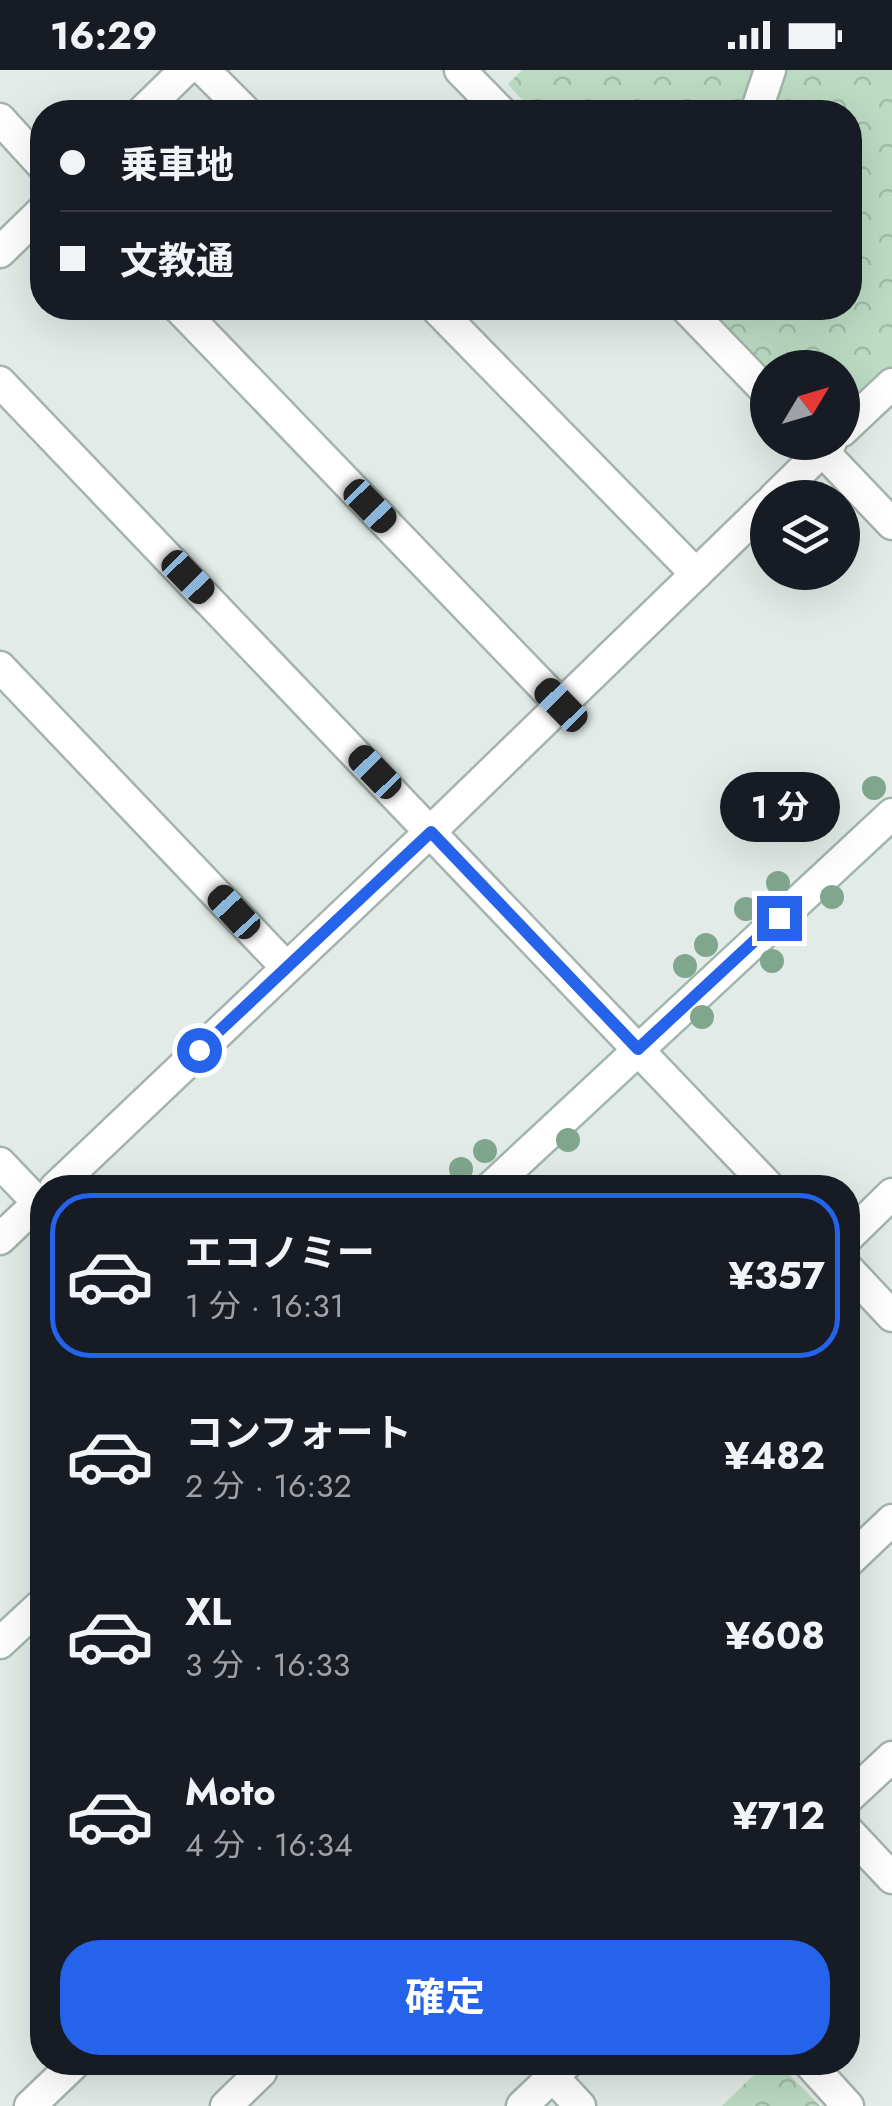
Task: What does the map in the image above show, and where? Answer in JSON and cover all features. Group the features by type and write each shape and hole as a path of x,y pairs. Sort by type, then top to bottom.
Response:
{"street":[{"path":"154,100 185,70"},
{"path":"204,70 234,100"},
{"path":"460,70 489,100"},
{"path":"760,100 770,70"},
{"path":"0,120 30,152"},
{"path":"0,252 30,223"},
{"path":"191,320 561,705"},
{"path":"448,320 696,574"},
{"path":"698,320 750,374"},
{"path":"0,382 758,1175"},
{"path":"860,413 892,384"},
{"path":"791,480 810,460"},
{"path":"841,460 892,524"},
{"path":"70,1175 750,522"},
{"path":"0,667 286,967"},
{"path":"504,1175 892,814"},
{"path":"0,1162 30,1187"},
{"path":"860,1225 892,1194"},
{"path":"0,1239 30,1212"},
{"path":"860,1282 892,1316"},
{"path":"860,1551 892,1520"},
{"path":"0,1643 30,1615"},
{"path":"860,1787 892,1758"},
{"path":"860,1844 892,1878"},
{"path":"30,2106 62,2075"},
{"path":"226,2106 257,2075"},
{"path":"522,2106 555,2075"},
{"path":"563,2075 580,2106"},
{"path":"820,2075 848,2106"}],"green space":[{"path":"522,70 892,70 892,372 860,401 860,350 750,350 721,320 862,320 862,100 522,100 508,84"},
{"path":"754,2075 790,2075 820,2106 722,2106"}],"route":[{"path":"199,1050 431,832 638,1049 779,918"}]}
